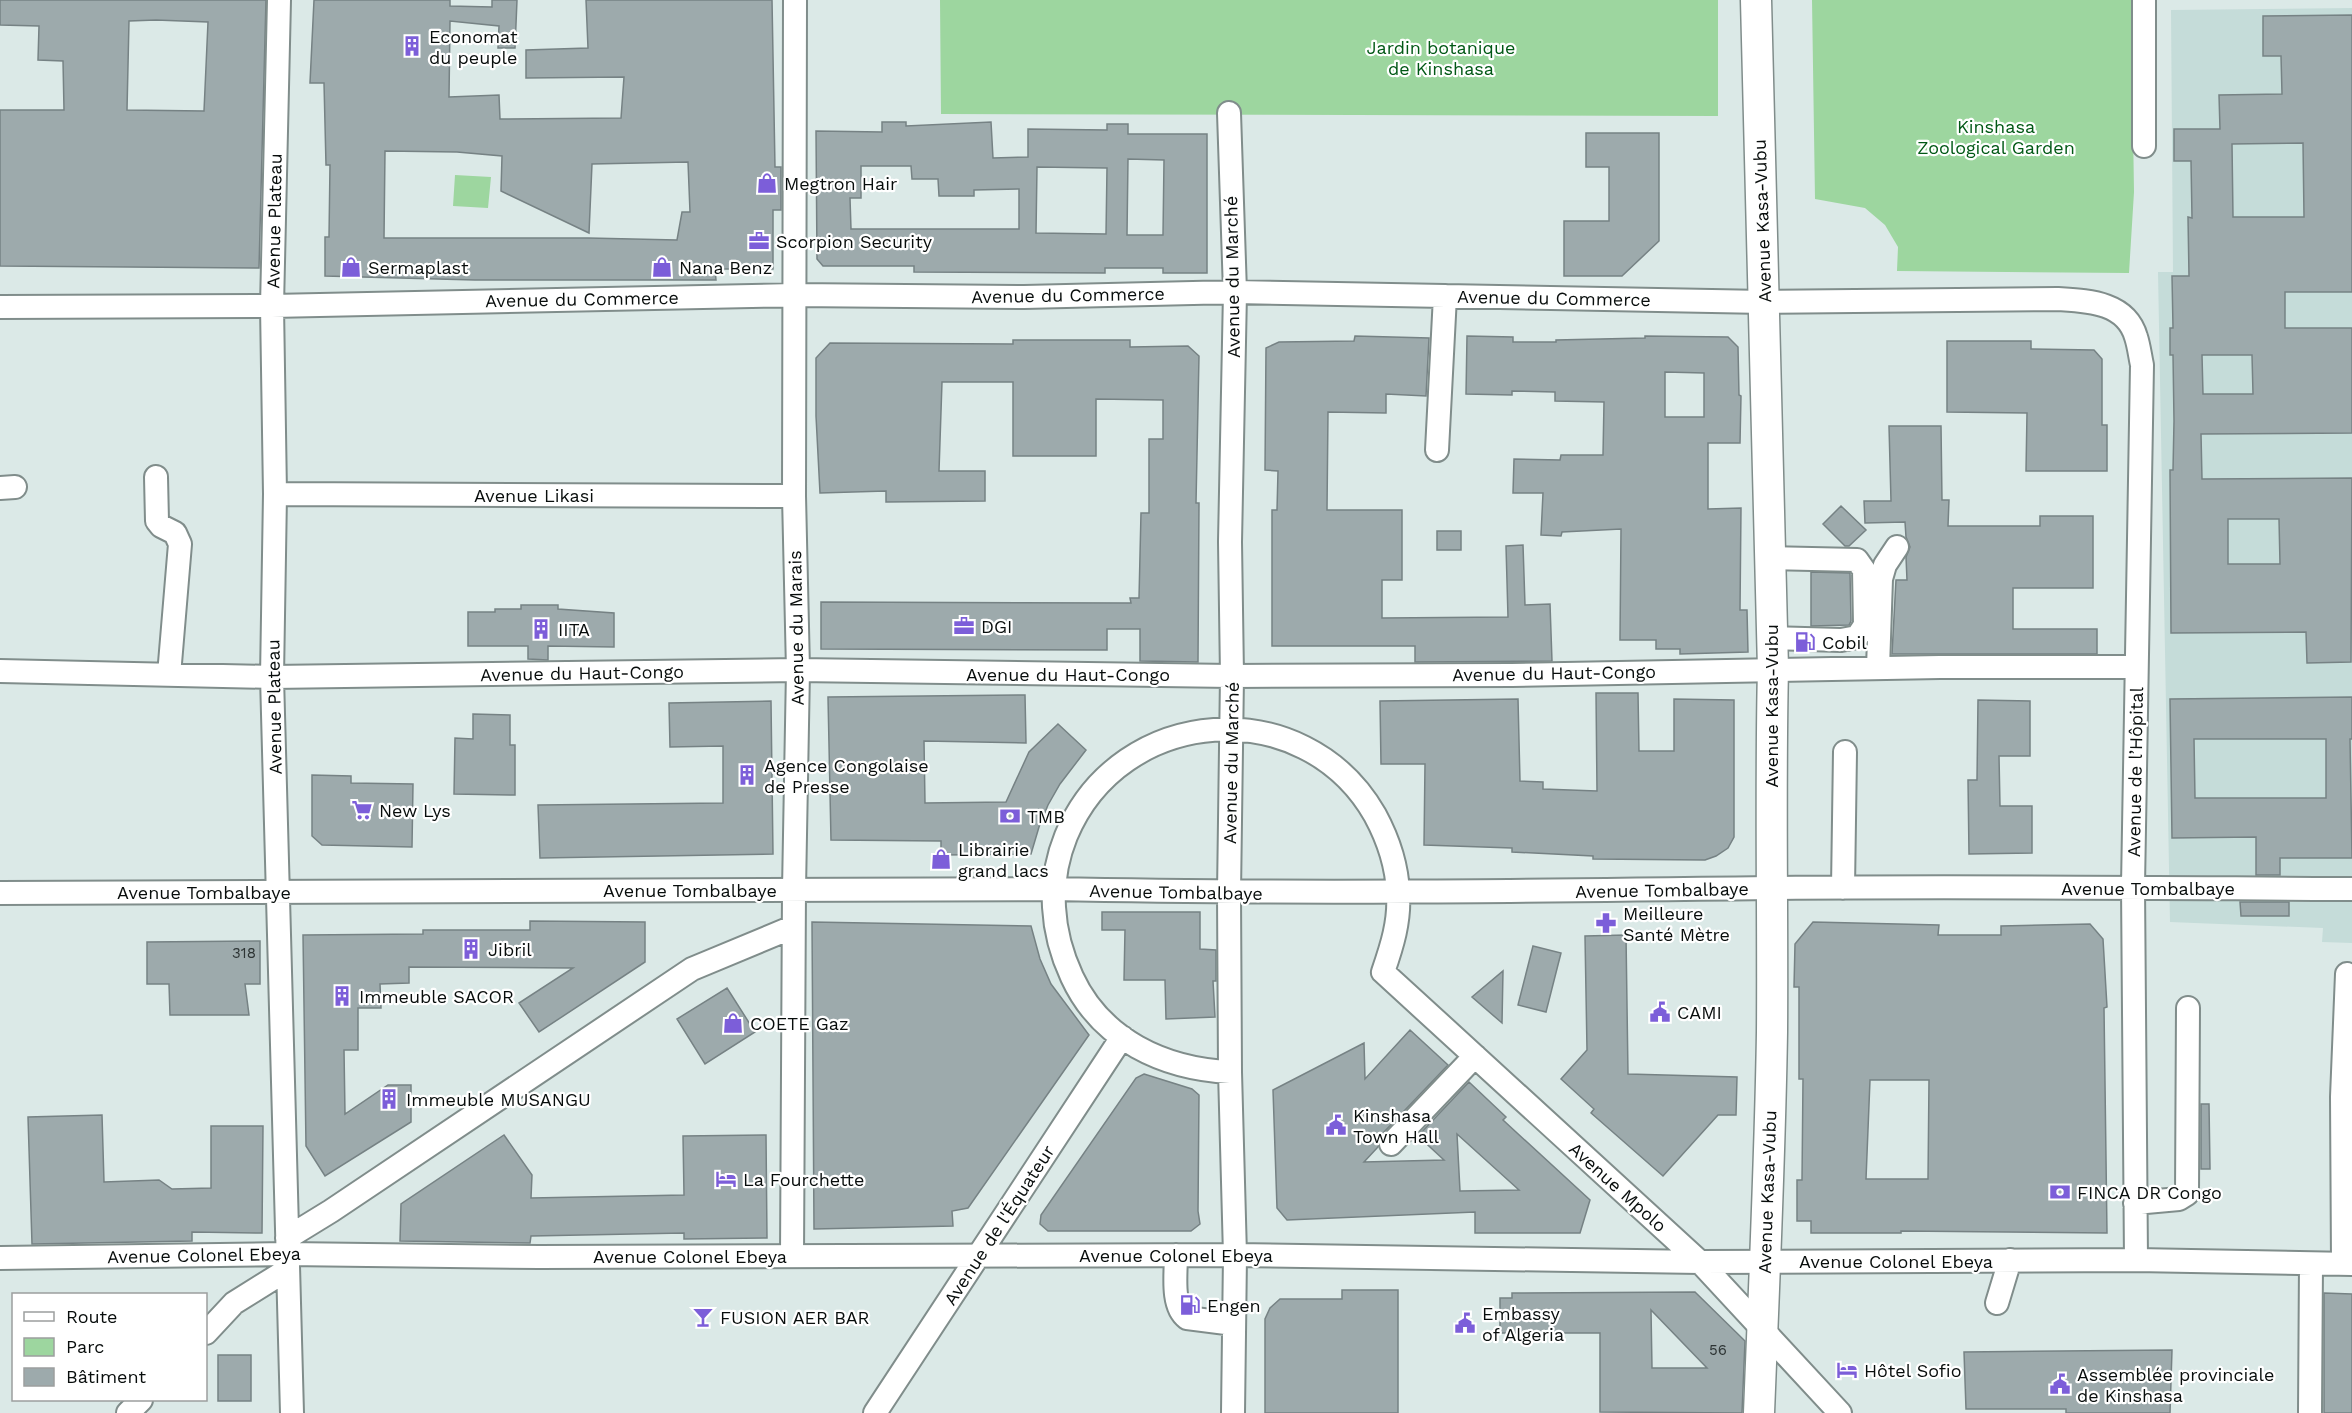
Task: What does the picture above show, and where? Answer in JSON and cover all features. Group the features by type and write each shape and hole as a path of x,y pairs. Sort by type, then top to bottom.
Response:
{"main road":[{"name":"Avenue Kasa-Vubu","path":"1756,0 1773,669 1770,768 1773,888 1772,1034 1759,1413"}],"street":[{"name":"Avenue Plateau","path":"279,0 272,306 275,494 272,677 292,1413"},
{"name":"Avenue du Marais","path":"792,1256 798,670 794,496 795,0"},
{"path":"2143,10 2144,146"},
{"name":"Avenue du Marché","path":"1229,113 1235,292 1230,542 1232,676 1229,893 1230,1072 1236,1255 1233,1413"},
{"name":"Avenue du Commerce","path":"0,307 272,306 794,294 1024,297 1235,292 1765,302 2058,299 2104,305 2119,312 2129,323"},
{"path":"1437,450 1444,296"},
{"name":"Avenue de l’Hôpital","path":"2129,323 2136,336 2142,365 2133,886 2136,1260"},
{"path":"156,477 157,521 160,526 175,532 180,543 169,675"},
{"name":"Avenue Likasi","path":"275,494 794,496"},
{"path":"1878,668 1881,579 1885,565 1897,547"},
{"path":"1771,558 1857,560 1864,570 1865,625 1857,637 1841,640 1772,638"},
{"name":"Avenue du Haut-Congo","path":"0,671 272,677 798,670 1232,676 2136,667"},
{"path":"1230,1072 1201,1071 1173,1064 1146,1053 1122,1037 1097,1014 1077,987 1063,956 1054,923 1053,889 1060,852 1074,817 1096,786 1124,761 1157,742 1193,731 1231,729 1263,733 1294,742 1322,758 1347,778 1368,803 1384,831 1394,862 1399,893"},
{"path":"1843,888 1845,752"},
{"name":"Avenue Tombalbaye","path":"0,893 1053,889 1229,893 1399,893 2133,886 2352,889"},
{"name":"Avenue Mpolo","path":"1399,893 1396,934 1383,972 1700,1262 1840,1413"},
{"path":"207,1332 331,1211 692,969 794,927"},
{"path":"2347,974 2342,1097 2348,1264"},
{"path":"2135,1203 2179,1199 2187,1194 2188,1008"},
{"name":"Avenue de l'Équateur","path":"875,1413 1122,1037"},
{"path":"1391,1144 1474,1056"},
{"name":"Avenue Colonel Ebeya","path":"0,1258 287,1254 538,1257 1236,1255 1700,1262 2136,1260 2348,1264"},
{"path":"1176,1255 1177,1303 1181,1314 1187,1318 1234,1324"},
{"path":"1997,1303 2010,1260"},
{"path":"2310,1413 2311,1264"},
{"path":"128,1413 140,1401"}],"shaded area":[{"path":"2352,8 2352,943 2322,942 2323,928 2170,922 2158,272 2173,272 2171,10"}],"green space":[{"name":"Jardin botanique de Kinshasa","path":"940,0 1718,0 1718,116 941,114"},
{"name":"Kinshasa Zoological Garden","path":"1812,0 2131,0 2134,192 2129,273 1897,271 1898,247 1885,225 1865,208 1815,199"},
{"path":"455,175 491,177 488,208 453,206"}],"building":[{"path":"0,0 266,0 259,268 0,266 0,110 64,110 63,61 38,60 39,26 0,25","holes":["129,21 208,22 204,111 127,110"]},
{"path":"314,0 450,0 450,6 492,7 492,0 517,0 515,48 498,48 499,26 450,21 449,97 499,95 500,119 621,118 624,77 526,78 526,50 588,48 586,0 772,0 775,167 781,167 781,210 773,210 773,269 715,269 716,280 475,280 325,276 325,237 329,237 330,165 326,165 324,83 310,83","holes":["385,151 457,152 502,156 501,191 589,233 592,164 688,162 690,212 682,212 677,240 384,238"]},
{"path":"2352,15 2352,292 2285,292 2285,328 2352,328 2352,433 2201,434 2202,479 2352,478 2351,662 2307,663 2306,632 2171,633 2170,470 2173,470 2174,421 2173,355 2170,355 2170,328 2173,328 2172,276 2189,276 2188,217 2192,218 2191,161 2174,161 2174,129 2220,129 2219,95 2282,94 2281,56 2263,56 2263,16","holes":["2303,143 2304,217 2233,217 2232,144","2202,355 2252,355 2253,394 2203,394","2228,519 2279,519 2280,564 2228,564"]},
{"path":"882,122 906,122 906,126 991,122 993,158 1028,157 1028,129 1107,130 1107,124 1128,124 1128,134 1207,134 1207,273 1163,273 1163,268 1105,268 1105,273 914,272 914,266 823,266 817,259 816,131 882,132","holes":["1128,159 1164,160 1163,235 1127,235","861,166 911,166 912,179 938,179 939,196 974,196 974,190 1019,189 1019,229 851,229 850,198 861,198","1037,167 1107,168 1106,234 1036,233"]},
{"path":"1586,133 1659,133 1659,241 1622,276 1564,276 1564,221 1609,221 1609,167 1586,167"},
{"path":"1355,336 1429,338 1426,396 1386,394 1386,413 1328,412 1327,510 1402,510 1402,580 1382,580 1382,618 1508,617 1506,546 1523,545 1525,605 1550,604 1552,661 1415,662 1415,646 1272,646 1272,510 1277,510 1278,471 1265,470 1266,348 1279,342 1354,341"},
{"path":"1467,336 1513,337 1513,342 1645,338 1645,336 1728,337 1738,347 1739,395 1741,396 1740,443 1708,443 1708,509 1741,508 1740,610 1747,610 1748,652 1680,654 1680,649 1656,649 1656,640 1620,640 1621,529 1562,532 1561,536 1541,535 1543,493 1513,493 1514,459 1560,460 1561,455 1603,455 1604,402 1555,401 1555,392 1512,391 1512,395 1466,394","holes":["1665,372 1704,373 1704,417 1665,417"]},
{"path":"1013,340 1130,340 1130,347 1188,346 1199,356 1196,503 1199,503 1198,662 1140,661 1140,629 1107,629 1107,650 821,649 821,602 1131,603 1130,598 1139,598 1141,513 1149,513 1149,439 1163,439 1163,400 1096,399 1096,456 1013,456 1013,382 942,382 939,471 985,471 985,501 886,502 886,491 820,493 816,358 830,343 1013,344"},
{"path":"1947,341 2031,341 2031,349 2094,350 2102,359 2102,425 2107,425 2107,471 2026,471 2027,413 1947,412"},
{"path":"1889,426 1941,426 1942,500 1949,500 1948,526 2040,526 2040,516 2093,516 2093,588 2013,588 2013,629 2097,629 2097,654 1892,654 1896,580 1907,580 1906,557 1910,547 1906,537 1905,522 1865,523 1864,501 1891,501"},
{"path":"1841,506 1866,530 1849,546 1845,546 1823,524"},
{"path":"1437,531 1461,531 1461,550 1437,550"},
{"path":"1811,572 1850,573 1851,621 1849,625 1811,626"},
{"name":"IITA","path":"521,605 558,605 558,609 614,613 614,647 548,646 548,660 528,659 528,646 468,646 468,612 521,609"},
{"path":"1596,693 1638,693 1639,751 1674,751 1674,699 1734,700 1734,837 1728,848 1705,860 1593,859 1593,856 1512,852 1512,848 1424,845 1425,764 1381,764 1380,701 1518,699 1520,781 1543,782 1543,789 1597,791"},
{"path":"1025,695 1026,743 924,741 925,803 1006,802 1029,752 1058,724 1086,750 1060,784 1048,805 1031,854 941,855 941,841 831,840 828,697"},
{"path":"2352,697 2352,739 2350,739 2352,858 2280,858 2280,875 2256,875 2256,837 2172,838 2170,699","holes":["2194,739 2326,739 2326,798 2195,798"]},
{"path":"1978,700 2030,701 2030,756 1999,756 2000,806 2032,806 2032,853 1969,854 1968,780 1977,780"},
{"name":"Agence Congolaise de Presse","path":"771,701 773,854 540,858 538,805 723,803 723,746 670,747 669,703"},
{"path":"473,714 510,715 510,745 515,745 515,795 454,794 455,738 473,739"},
{"name":"New Lys","path":"312,775 351,776 351,783 413,784 412,847 322,845 312,836"},
{"path":"2240,902 2289,902 2289,916 2241,916"},
{"path":"1102,912 1200,912 1200,949 1216,950 1216,981 1213,981 1215,1017 1166,1019 1165,980 1124,980 1125,930 1102,930"},
{"path":"530,921 645,922 645,962 539,1032 519,1003 573,968 409,967 409,983 380,984 381,1008 358,1008 358,1050 344,1050 345,1114 388,1085 411,1085 411,1122 325,1176 306,1146 303,935 423,934 423,930 530,930"},
{"path":"812,922 1031,926 1040,959 1051,984 1089,1035 968,1208 952,1211 953,1226 814,1229"},
{"path":"1813,922 1939,925 1938,935 2001,935 2001,926 2090,924 2103,939 2107,1007 2104,1008 2107,1233 1901,1231 1901,1233 1811,1233 1811,1221 1797,1221 1797,1180 1802,1180 1803,1079 1799,1079 1799,987 1794,987 1795,944","holes":["1870,1080 1929,1080 1928,1179 1866,1179"]},
{"path":"1626,935 1628,1074 1737,1077 1736,1115 1718,1115 1663,1176 1591,1113 1594,1109 1561,1079 1587,1050 1585,936"},
{"path":"260,941 260,984 245,984 249,1015 170,1015 169,984 147,984 147,942"},
{"path":"1533,946 1561,953 1546,1012 1518,1005"},
{"path":"1503,971 1502,1023 1472,997"},
{"path":"727,988 755,1032 705,1064 677,1019"},
{"name":"Kinshasa Town Hall","path":"1410,1030 1448,1065 1381,1135 1378,1147 1364,1162 1444,1160 1418,1136 1469,1082 1506,1117 1503,1120 1590,1200 1580,1233 1475,1233 1475,1212 1287,1220 1277,1208 1273,1090 1364,1043 1365,1079","holes":["1457,1134 1519,1190 1460,1191"]},
{"path":"1144,1074 1192,1089 1199,1095 1198,1211 1200,1224 1191,1231 1048,1231 1040,1224 1041,1215 1136,1078"},
{"path":"2201,1104 2209,1104 2210,1169 2201,1169"},
{"path":"102,1115 104,1182 159,1180 172,1189 211,1188 211,1126 263,1126 262,1233 192,1232 192,1241 32,1244 28,1117"},
{"path":"504,1135 532,1175 531,1198 684,1195 683,1136 766,1135 767,1238 684,1239 684,1233 531,1236 530,1243 400,1241 401,1204"},
{"path":"1342,1290 1398,1290 1398,1413 1265,1413 1265,1319 1270,1308 1280,1299 1342,1299"},
{"path":"1695,1292 1745,1341 1742,1413 1600,1412 1600,1333 1500,1333 1500,1298 1512,1298 1512,1293","holes":["1651,1310 1707,1368 1652,1368"]},
{"path":"2324,1293 2352,1294 2352,1413 2324,1413"},
{"name":"Assemblée provinciale de Kinshasa","path":"2172,1350 2170,1413 2066,1413 2066,1409 1966,1409 1964,1352"},
{"path":"218,1355 251,1355 251,1401 218,1401"}],"place":[{"name":"Economat du peuple","path":"412,46"},
{"name":"Megtron Hair","path":"767,183"},
{"name":"Scorpion Security","path":"759,241"},
{"name":"Sermaplast","path":"351,267"},
{"name":"Nana Benz","path":"662,267"},
{"name":"DGI","path":"964,626"},
{"name":"IITA","path":"541,629"},
{"name":"Cobil","path":"1805,642"},
{"name":"Agence Congolaise de Presse","path":"747,775"},
{"name":"New Lys","path":"362,810"},
{"name":"TMB","path":"1010,816"},
{"name":"Librairie grand lacs","path":"941,859"},
{"name":"Meilleure Santé Mètre","path":"1606,923"},
{"name":"Jibril","path":"471,949"},
{"name":"Immeuble SACOR","path":"342,996"},
{"name":"CAMI","path":"1660,1012"},
{"name":"COETE Gaz","path":"733,1023"},
{"name":"Immeuble MUSANGU","path":"389,1099"},
{"name":"Kinshasa Town Hall","path":"1336,1125"},
{"name":"La Fourchette","path":"726,1179"},
{"name":"FINCA DR Congo","path":"2060,1192"},
{"name":"Engen","path":"1190,1305"},
{"name":"FUSION AER BAR","path":"703,1317"},
{"name":"Embassy of Algeria","path":"1465,1323"},
{"name":"Hôtel Sofio","path":"1847,1370"},
{"name":"Assemblée provinciale de Kinshasa","path":"2060,1384"}]}
